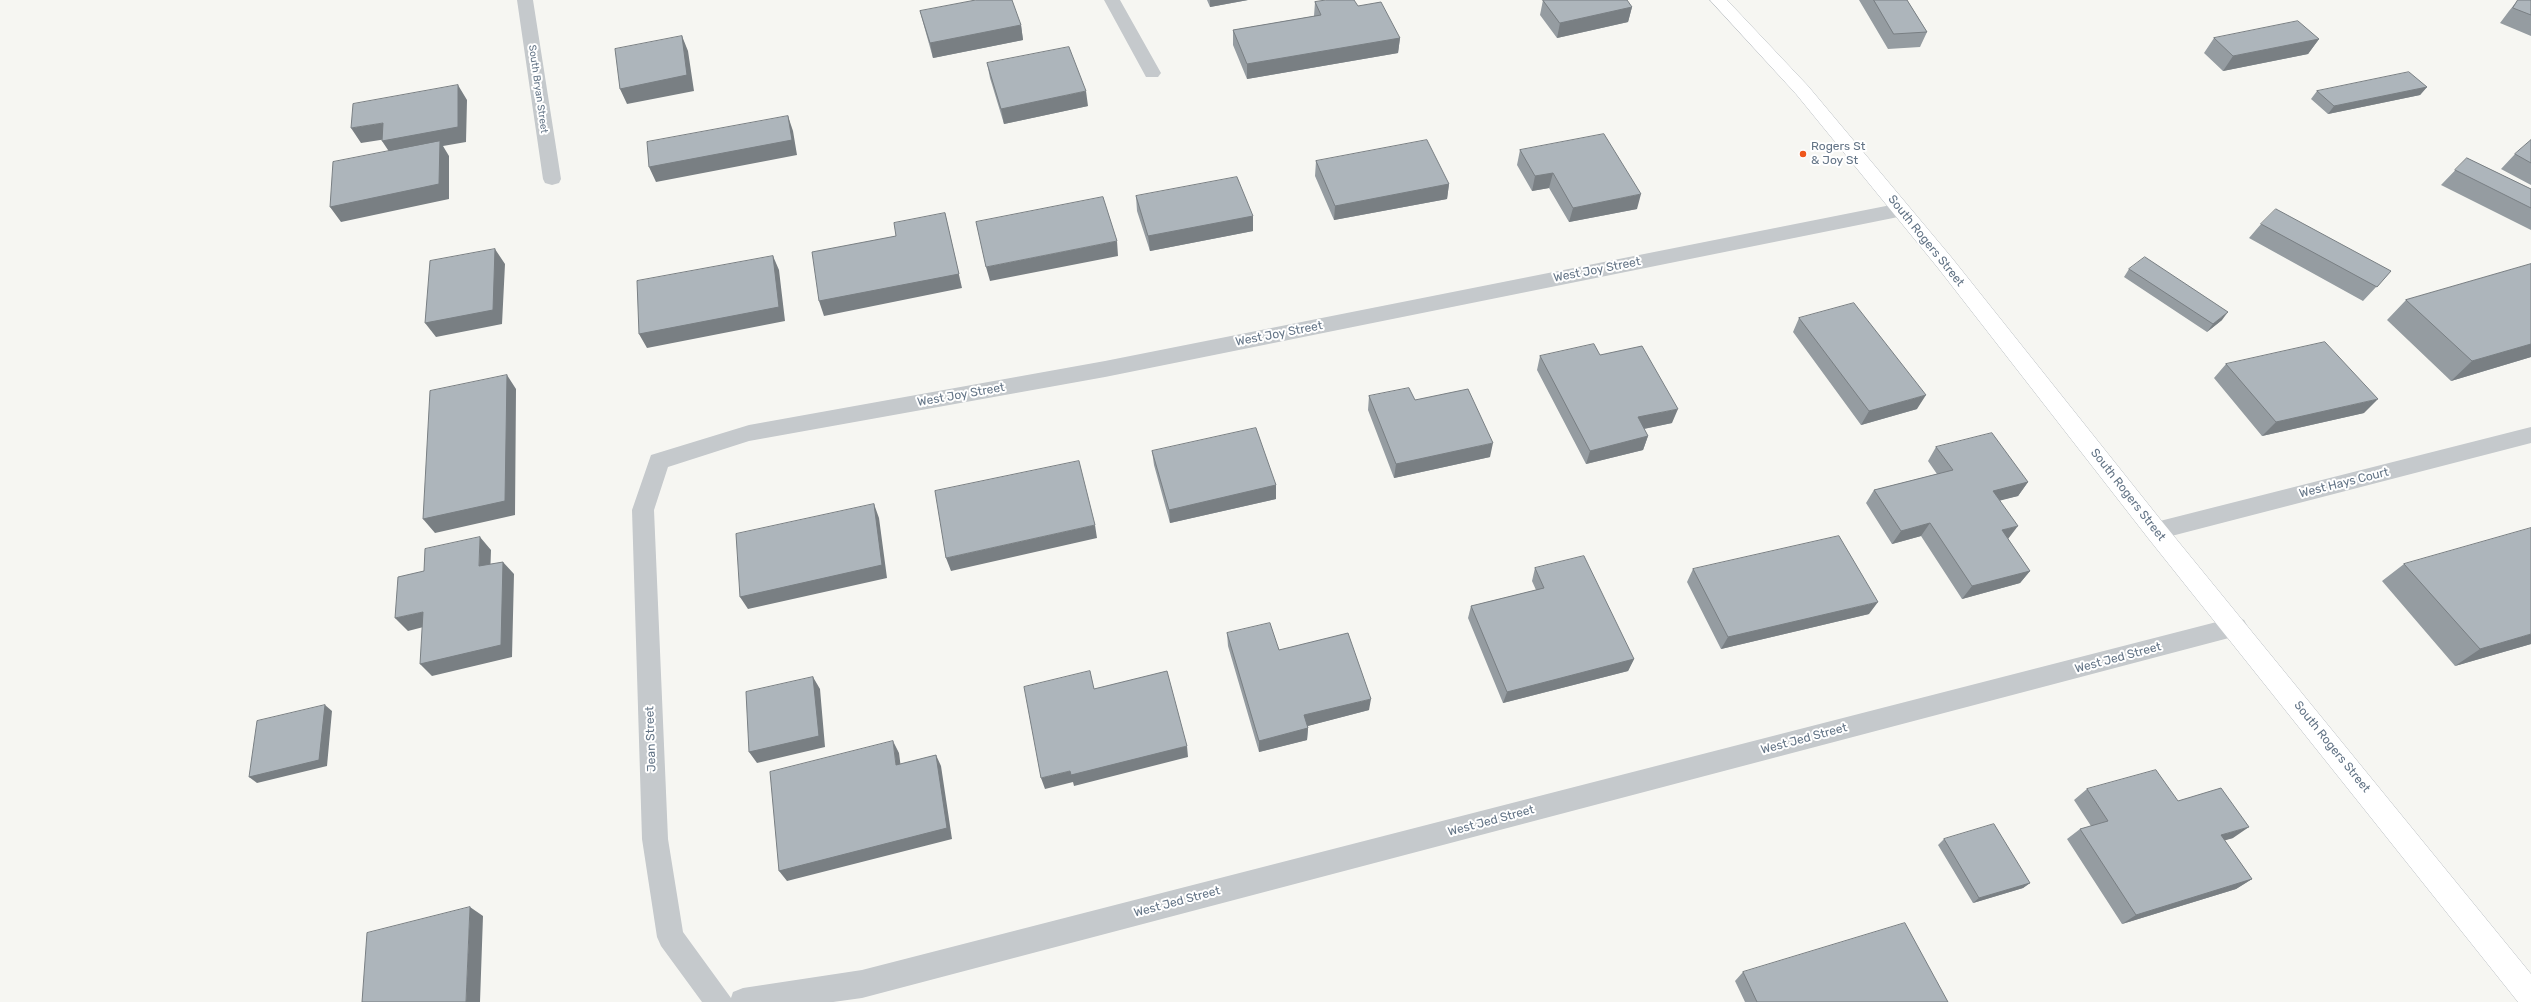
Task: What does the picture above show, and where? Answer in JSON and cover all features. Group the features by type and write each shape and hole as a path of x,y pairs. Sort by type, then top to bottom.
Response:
{"street":[{"name":"South Bryan Street","path":"525,0 552,179"},
{"path":"1112,0 1152,73"},
{"name":"South Rogers Street","path":"1718,0 1802,90 1901,210 2531,996"},
{"name":"West Joy Street","path":"659,461 749,433 1105,369 1901,210"},
{"name":"West Hays Court","path":"2156,530 2531,435"},
{"name":"Jean Street","path":"659,461 643,510 655,839 670,937 720,1002"},
{"name":"West Jed Street","path":"743,1002 862,984 2236,627"}],"building":[{"path":"976,0 1012,0 1021,25 930,43 920,11"},
{"path":"1326,0 1354,0 1358,6 1381,2 1400,38 1247,64 1233,30 1321,15 1315,2"},
{"path":"1543,0 1627,0 1632,7 1560,23"},
{"path":"1874,0 1907,0 1927,32 1894,34"},
{"path":"2518,0 2531,0 2531,15 2513,8"},
{"path":"2298,21 2319,39 2233,56 2214,38"},
{"path":"682,36 687,75 620,89 615,49"},
{"path":"1069,47 1086,91 1001,109 987,63"},
{"path":"2409,72 2427,87 2334,106 2317,91"},
{"path":"458,85 458,127 382,141 383,123 351,128 353,104"},
{"path":"788,116 792,140 649,167 647,142"},
{"path":"1604,134 1641,194 1573,208 1553,173 1535,176 1520,150"},
{"path":"1427,140 1449,184 1335,206 1316,161"},
{"path":"2531,140 2531,163 2515,154"},
{"path":"440,141 439,184 330,207 333,162"},
{"path":"2467,158 2531,189 2531,208 2455,170"},
{"path":"1237,177 1253,216 1148,236 1136,196"},
{"path":"1103,197 1117,241 986,267 976,222"},
{"path":"2276,209 2391,271 2377,287 2261,224"},
{"path":"945,213 959,274 819,301 812,252 896,236 894,223"},
{"path":"495,249 493,310 425,323 430,261"},
{"path":"773,256 779,307 639,334 637,281"},
{"path":"2145,257 2228,312 2213,324 2129,269"},
{"path":"2531,264 2531,344 2472,361 2406,300"},
{"path":"1854,303 1926,395 1869,411 1799,318"},
{"path":"2325,342 2378,399 2276,422 2226,364"},
{"path":"1594,344 1600,355 1642,346 1678,409 1638,417 1648,436 1590,451 1540,356"},
{"path":"507,375 505,501 423,519 430,391"},
{"path":"1409,388 1415,400 1468,389 1493,443 1396,464 1369,396"},
{"path":"1256,428 1276,485 1169,510 1152,451"},
{"path":"1992,433 2028,482 1993,491 2018,526 2002,530 2030,571 1972,586 1930,523 1901,531 1874,490 1953,470 1936,447"},
{"path":"1079,461 1095,525 946,558 935,491"},
{"path":"874,504 882,565 740,597 736,534"},
{"path":"2531,528 2531,634 2480,649 2404,564"},
{"path":"1839,536 1878,602 1728,637 1693,569"},
{"path":"480,537 479,566 503,562 501,645 420,664 423,612 395,618 398,577 424,571 425,549"},
{"path":"1584,556 1634,659 1507,692 1471,606 1544,588 1535,568"},
{"path":"1270,623 1279,650 1348,633 1371,699 1304,715 1308,728 1259,741 1227,633"},
{"path":"1090,671 1094,689 1167,671 1187,746 1071,775 1070,771 1041,778 1024,687"},
{"path":"813,677 819,736 749,752 746,692"},
{"path":"325,705 319,760 249,777 257,721"},
{"path":"893,741 896,765 936,755 947,828 779,871 770,772"},
{"path":"2156,770 2178,801 2221,788 2249,827 2221,835 2252,879 2136,915 2080,829 2108,821 2087,789"},
{"path":"1994,824 2030,883 1979,898 1944,839"},
{"path":"470,907 466,1002 362,1002 367,933"},
{"path":"1905,923 1948,1002 1757,1002 1743,972"}],"place":[{"name":"Rogers St & Joy St","path":"1803,154"}]}
